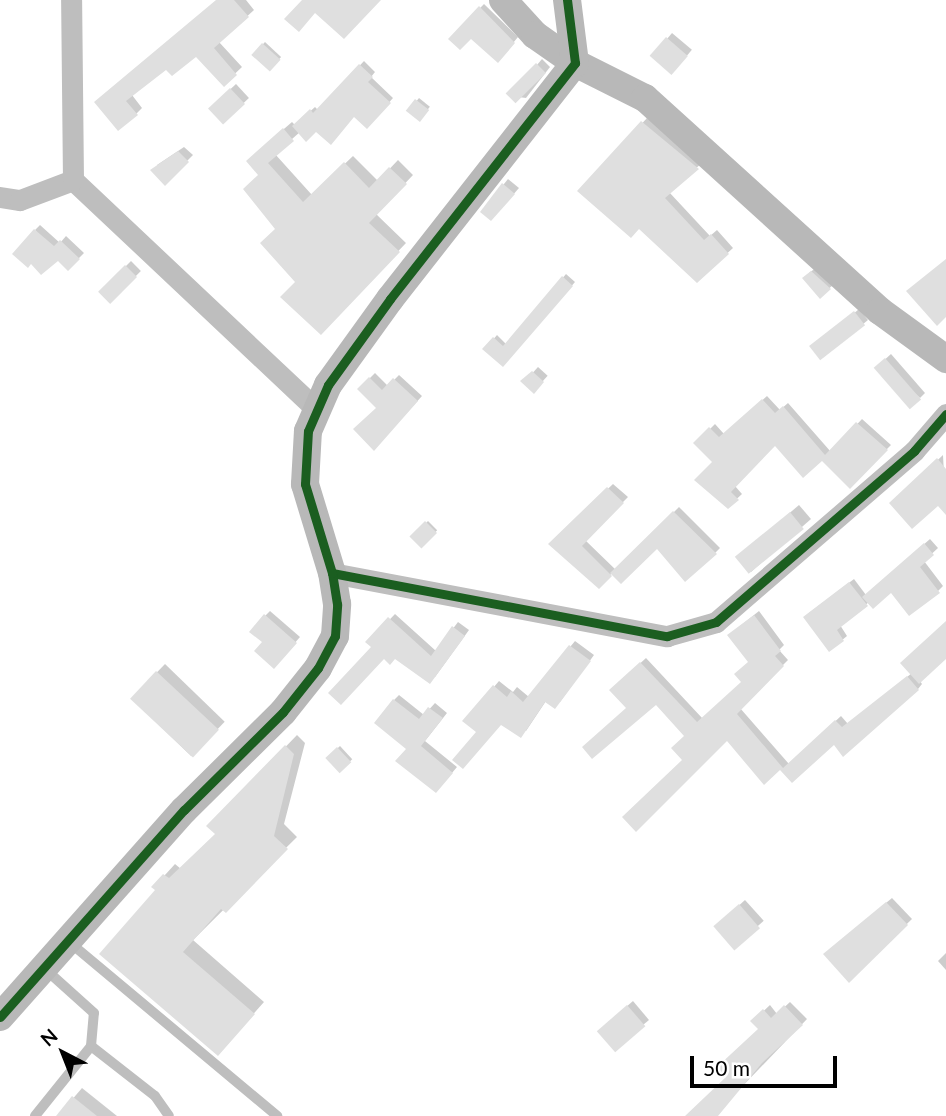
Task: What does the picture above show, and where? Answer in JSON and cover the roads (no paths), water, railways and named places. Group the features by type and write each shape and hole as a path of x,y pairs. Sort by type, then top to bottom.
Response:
{"street":[{"path":"71,0 73,180 317,410"},
{"path":"503,0 535,35 575,63 645,98 880,311 946,359"},
{"path":"0,1017 184,810 283,712 317,668 335,636 332,573 305,484 308,430 328,385 390,299 575,63 567,0"},
{"path":"0,197 20,200 73,180"},
{"path":"332,573 667,636 716,622 914,451 946,414"}],"lane":[{"path":"68,942 277,1116"},
{"path":"35,1116 91,1046 94,1013 44,968"},
{"path":"91,1046 155,1096 169,1116"}]}
